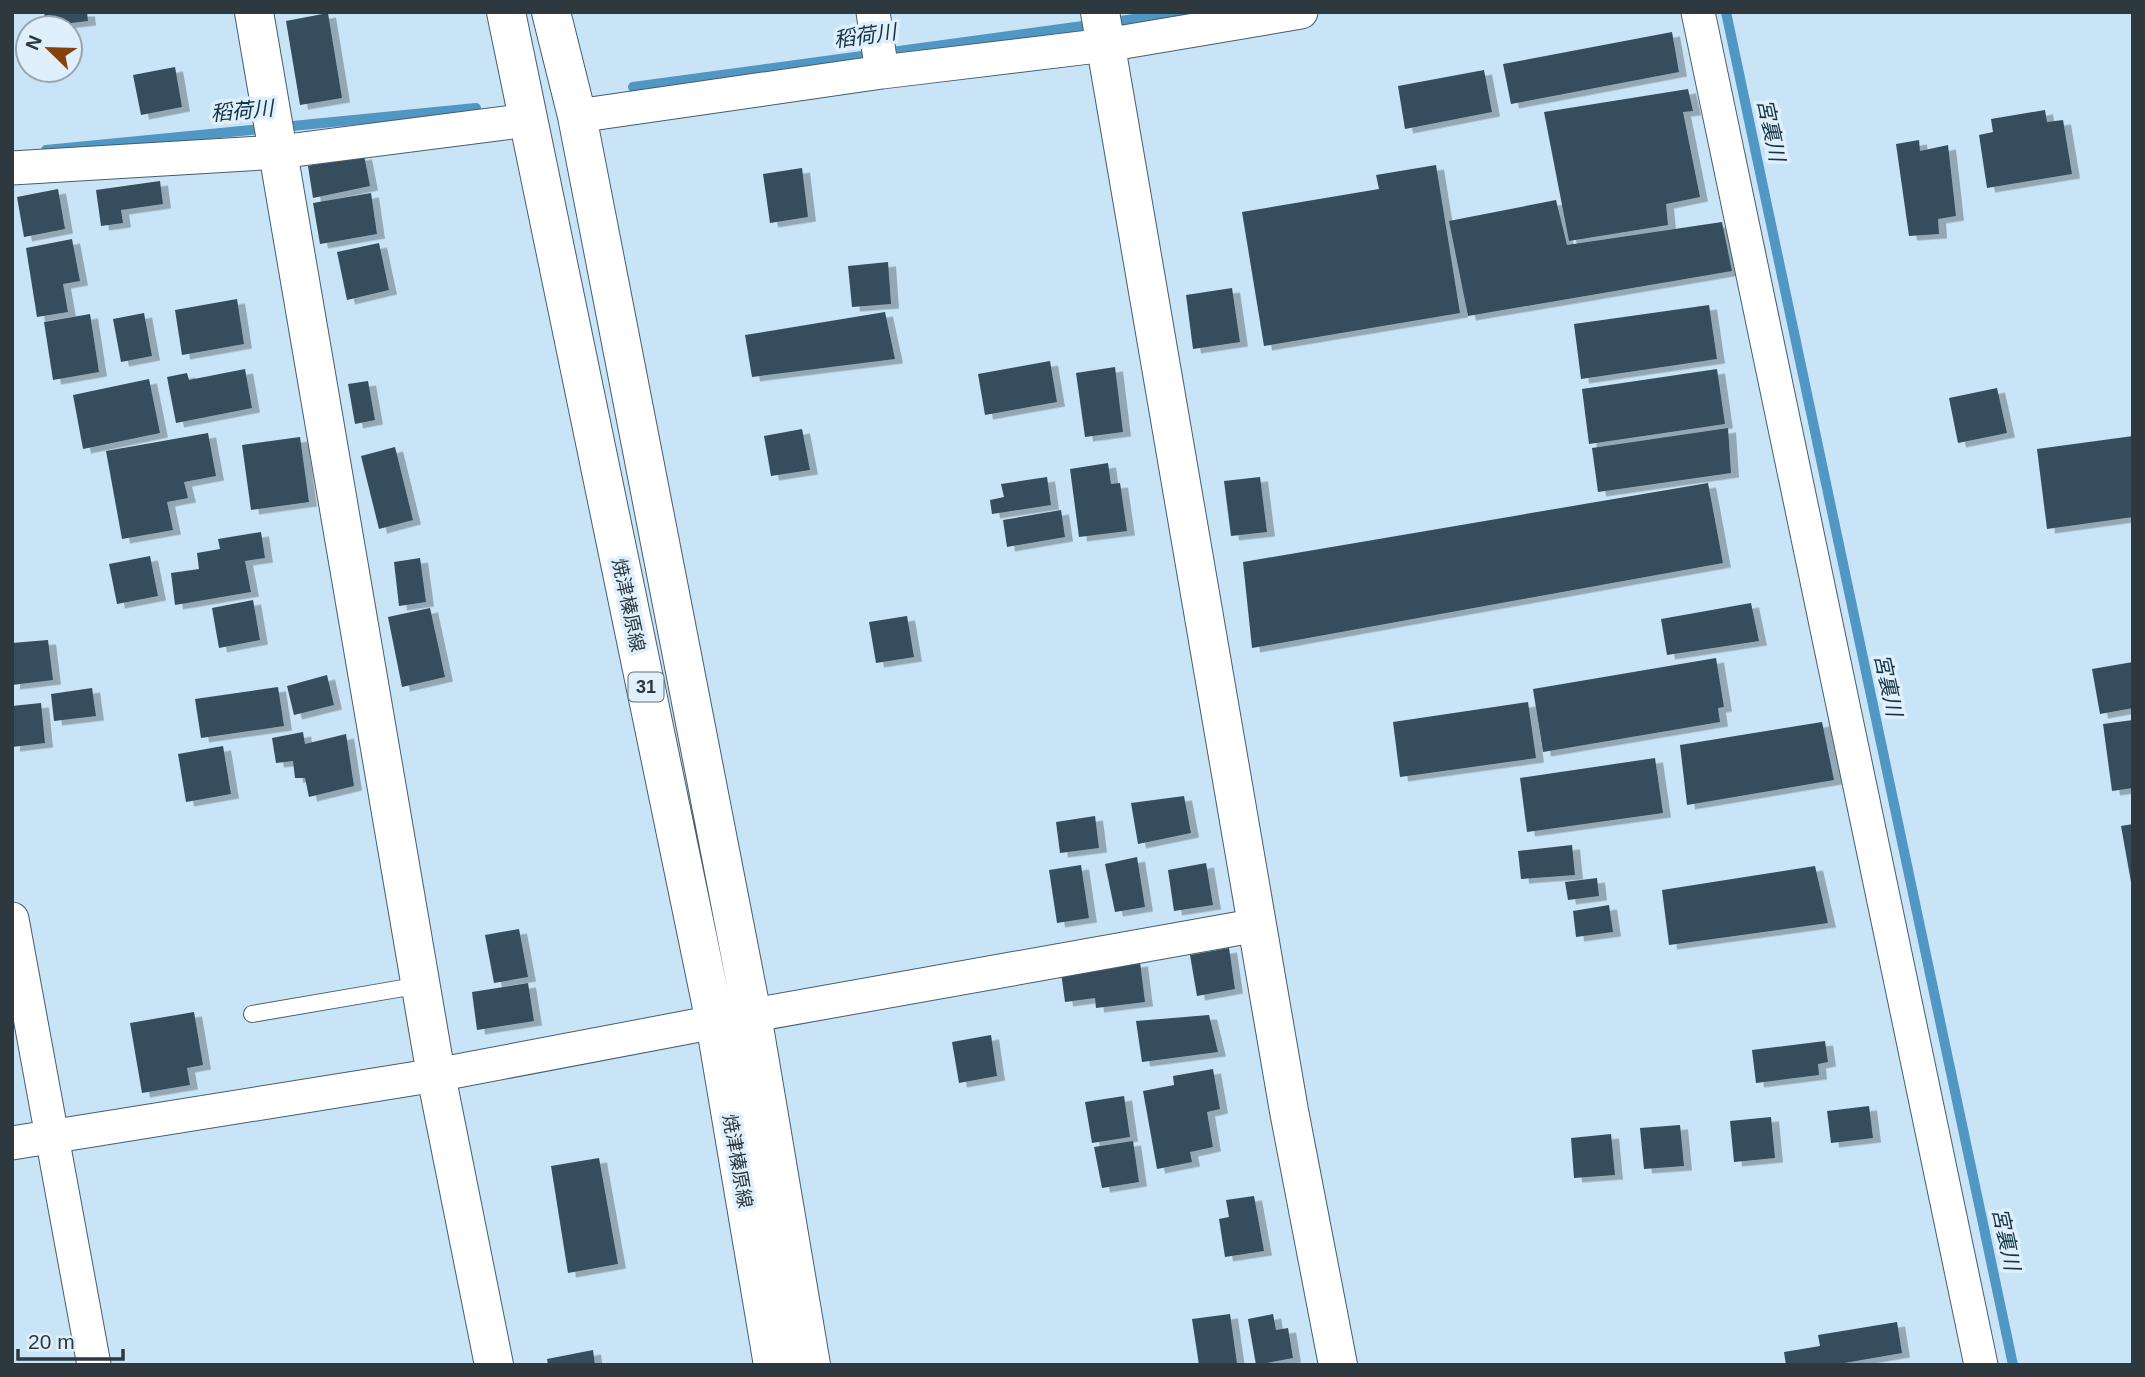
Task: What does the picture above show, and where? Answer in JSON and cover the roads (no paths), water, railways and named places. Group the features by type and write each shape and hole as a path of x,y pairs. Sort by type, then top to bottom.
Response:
{"main road":[{"path":"254,12 436,1075 494,1365"},
{"name":"焼津榛原線","path":"506,12 715,1021 773,1365"},
{"name":"焼津榛原線","path":"551,12 577,116 752,1015 811,1365"},
{"path":"1103,29 1289,1111 1338,1365"}],"street":[{"path":"577,116 881,70 1103,29 1301,12"},
{"path":"1698,12 1980,1365"},
{"path":"874,18 881,70"},
{"path":"12,168 278,150 529,120"},
{"path":"12,919 18,982 53,1136 94,1365"},
{"path":"12,1143 436,1075 715,1021 1258,925"}],"lane":[{"path":"253,1014 421,985"}],"waterway":[{"name":"稻荷川","path":"633,87 1186,12"},
{"name":"宮裏川","path":"1726,12 2013,1365"},
{"name":"稻荷川","path":"46,150 476,108"}]}
